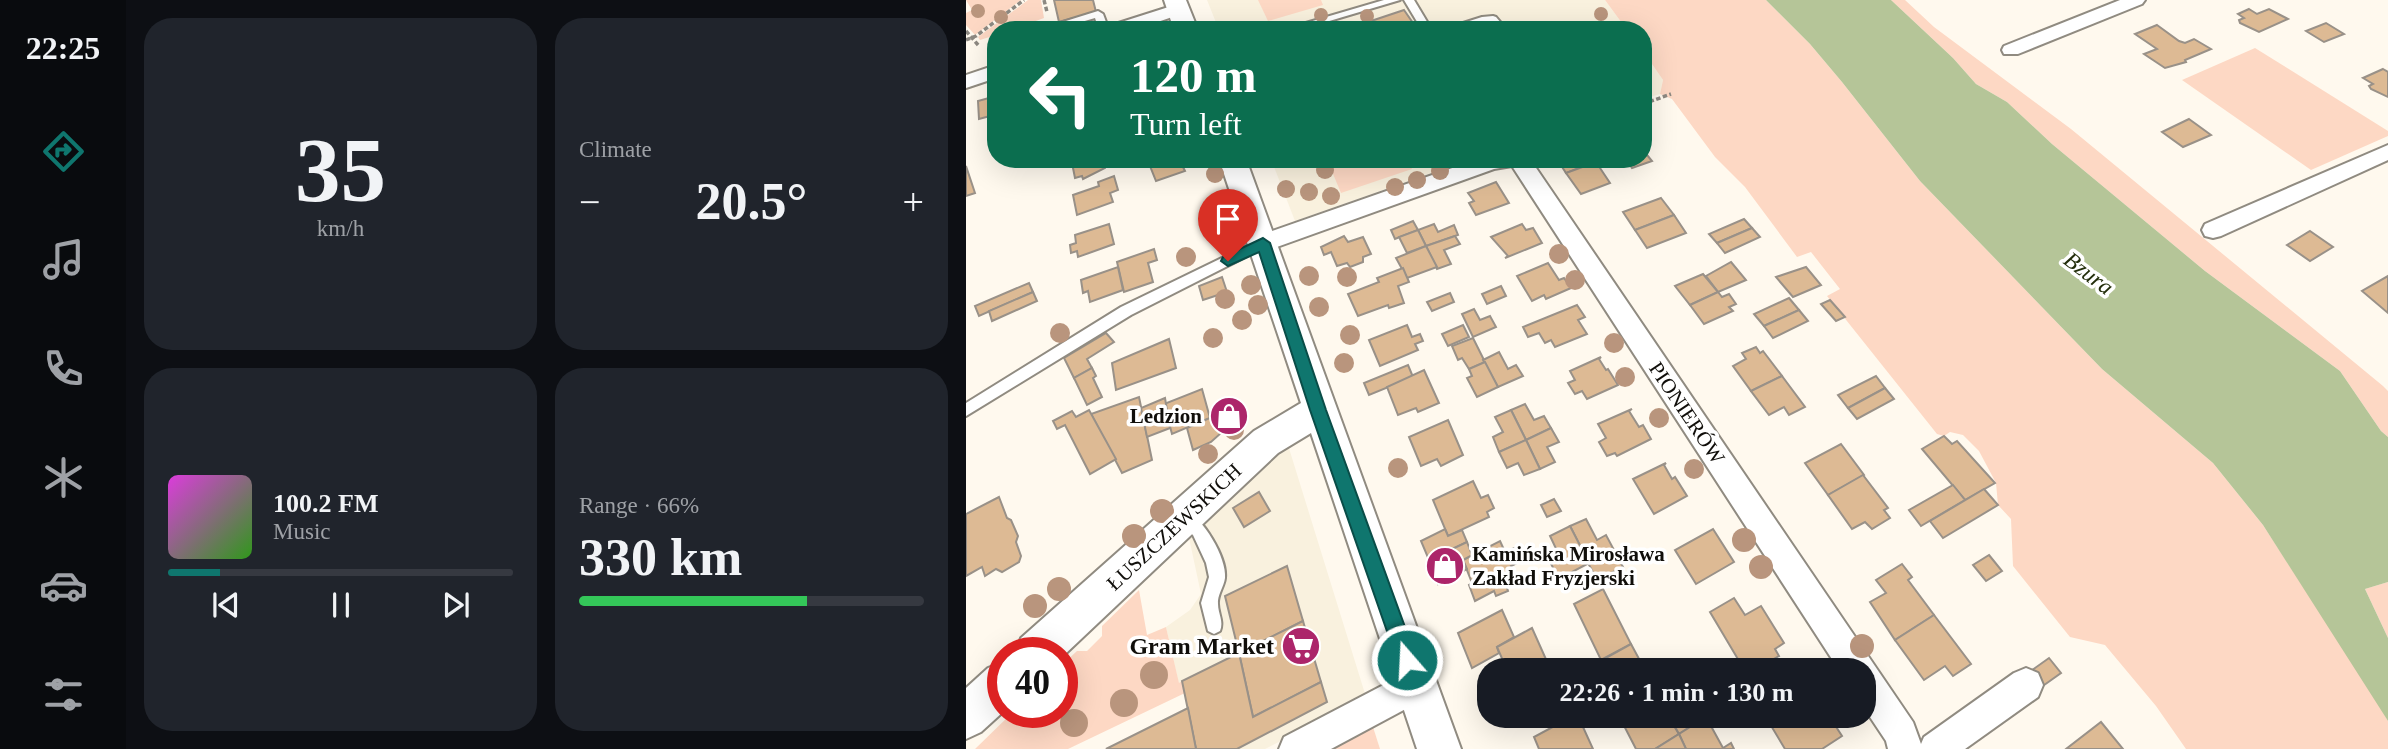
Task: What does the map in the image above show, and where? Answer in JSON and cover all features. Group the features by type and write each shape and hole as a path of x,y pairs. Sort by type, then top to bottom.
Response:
{"street":[{"path":"2011,50 2136,0"},
{"path":"1149,21 1180,13"},
{"path":"966,82 987,74"},
{"path":"2213,230 2388,152"},
{"path":"1235,168 1439,749"},
{"name":"PIONIERÓW","path":"1263,243 1476,168"},
{"name":"PIONIERÓW","path":"1525,168 1850,658"},
{"name":"ŁUSZCZEWSKICH","path":"1053,637 1266,442 1318,410"},
{"path":"1296,749 1416,685"},
{"path":"1936,749 2026,685"},
{"path":"1876,697 1901,734 1905,749"},
{"path":"966,717 987,698"}],"lane":[{"path":"1319,21 1395,0"},
{"path":"1409,0 1422,21"},
{"path":"1074,21 1098,14 1101,21"},
{"path":"1478,21 1495,21"},
{"path":"966,410 1126,311 1263,243"},
{"path":"1184,517 1199,530 1214,563 1217,577 1209,603 1214,625"}],"path":[{"path":"996,21 1024,0"},
{"path":"966,40 987,28"},
{"path":"1652,101 1671,94"}],"shaded area":[{"path":"966,0 1021,0 993,21 987,21 987,26 975,35 966,25 966,13 972,10"},
{"path":"1028,0 1041,0 1044,18 1036,21 1000,21"},
{"path":"1207,0 1605,0 1620,21 1215,21"},
{"path":"1258,0 1321,0 1323,5 1268,21"},
{"path":"1605,0 1766,0 1810,44 1920,181 2102,369 2213,463 2263,525 2376,699 2388,721 2388,749 2186,749 2156,706 2105,645 2070,637 2013,566 2011,519 1998,505 1996,483 1979,451 1963,435 1950,432 1944,436 1937,434 1827,296 1840,289 1811,252 1797,257 1745,187 1715,157 1672,99 1660,94 1663,80 1652,64 1652,21 1620,21"},
{"path":"1891,0 1905,0 1934,27 2071,129 2383,386 2388,391 2388,437 2381,431 2340,371 2205,271 2052,144 2007,102 1976,84 1953,58"},
{"path":"987,30 987,38 980,40 978,37"},
{"path":"2255,48 2388,131 2388,136 2311,170 2182,80"},
{"path":"1652,64 1663,80 1660,94 1652,96"},
{"path":"1274,168 1445,168 1295,221"},
{"path":"1412,168 1412,169 1341,193 1331,169"},
{"path":"1288,445 1366,697 1265,749 1196,749 1182,682 1179,684 1166,627 1190,610 1201,594 1188,533 1272,454"},
{"path":"2388,582 2388,638 2365,589"},
{"path":"1139,590 1147,635 1166,627 1179,683 1182,681 1185,693 1068,749 975,749 997,728 1078,728 1078,651 1087,651 1102,636 1102,626"},
{"path":"1373,727 1380,749 1335,749 1336,743 1360,730"}],"water":[{"name":"Bzura","path":"1766,0 1891,0 1953,58 1976,84 2007,102 2052,144 2205,271 2340,371 2381,431 2388,437 2388,582 2365,589 2388,638 2388,721 2263,525 2213,463 2102,369 1920,181 1810,44"}],"building":[{"path":"1054,0 1093,0 1096,12 1059,21"},
{"path":"2249,9 2257,14 2269,9 2288,19 2259,32 2240,23 2239,20 2244,18 2238,14"},
{"path":"1404,10 1412,21 1371,21"},
{"path":"2326,23 2344,34 2324,42 2306,31"},
{"path":"2157,25 2179,41 2185,43 2194,39 2211,49 2185,60 2186,62 2165,68 2144,54 2157,49 2135,34"},
{"path":"2383,69 2388,72 2388,97 2371,89 2369,86 2373,84 2363,78"},
{"path":"987,98 987,117 979,119 978,101"},
{"path":"2189,119 2211,135 2183,147 2162,132"},
{"path":"966,166 975,193 966,196"},
{"path":"1073,168 1105,168 1083,179 1082,176 1075,178"},
{"path":"1151,168 1184,168 1185,171 1156,181"},
{"path":"1563,168 1580,168 1566,173"},
{"path":"1580,168 1600,168 1610,183 1581,194 1566,173"},
{"path":"1114,176 1118,190 1110,193 1113,202 1077,215 1073,195 1099,186 1098,182"},
{"path":"1496,182 1509,203 1476,215 1469,203 1474,201 1468,193"},
{"path":"1661,198 1674,215 1635,230 1623,212"},
{"path":"1674,215 1686,233 1647,248 1635,230"},
{"path":"1744,219 1752,228 1717,243 1709,234"},
{"path":"1413,221 1418,230 1395,239 1391,230"},
{"path":"1109,224 1114,244 1078,257 1077,251 1071,253 1070,245 1076,243 1075,235"},
{"path":"1434,224 1438,232 1454,225 1458,235 1426,246 1418,230"},
{"path":"1522,224 1526,230 1533,228 1542,243 1505,258 1508,256 1491,237"},
{"path":"1752,228 1760,237 1725,253 1717,243"},
{"path":"1418,230 1426,246 1407,253 1399,237"},
{"path":"2310,231 2333,247 2310,261 2287,245"},
{"path":"1344,236 1348,242 1363,237 1371,254 1363,257 1363,262 1350,267 1347,263 1337,266 1331,252 1324,255 1321,247"},
{"path":"1455,236 1460,244 1444,250 1451,264 1437,269 1426,246"},
{"path":"1426,246 1437,267 1407,278 1396,258"},
{"path":"1154,249 1157,260 1148,263 1153,282 1124,292 1117,262"},
{"path":"1731,262 1746,280 1718,292 1706,276"},
{"path":"1548,263 1559,280 1564,278 1571,288 1546,299 1544,295 1532,301 1517,276"},
{"path":"1118,267 1123,290 1090,302 1088,291 1083,293 1081,280"},
{"path":"1806,267 1821,285 1793,297 1776,277"},
{"path":"1403,268 1409,282 1398,286 1404,303 1389,308 1388,305 1358,316 1348,294 1379,282 1377,278"},
{"path":"1703,274 1718,292 1690,305 1675,286"},
{"path":"2388,276 2388,313 2362,291"},
{"path":"1222,277 1227,292 1203,300 1199,286"},
{"path":"1029,283 1033,292 979,316 975,306"},
{"path":"1501,286 1506,296 1487,304 1482,294"},
{"path":"1033,292 1037,301 992,321 989,311"},
{"path":"1718,292 1722,297 1729,294 1736,304 1729,307 1733,311 1704,324 1690,305"},
{"path":"1450,293 1454,302 1432,311 1427,302"},
{"path":"1789,298 1799,310 1764,326 1754,314"},
{"path":"1830,300 1845,317 1836,321 1821,304"},
{"path":"1577,305 1585,317 1578,320 1587,334 1555,347 1551,340 1545,343 1539,333 1528,337 1523,327"},
{"path":"1474,309 1480,320 1490,316 1496,327 1473,337 1462,314"},
{"path":"1799,310 1808,321 1773,338 1764,326"},
{"path":"1407,325 1412,337 1420,334 1423,341 1415,344 1418,350 1380,366 1369,340"},
{"path":"1463,325 1469,337 1448,346 1442,334"},
{"path":"1106,333 1114,342 1087,359 1092,368 1074,378 1064,358"},
{"path":"1473,338 1485,362 1469,369 1462,358 1458,360 1452,346"},
{"path":"1169,339 1176,368 1116,390 1112,363"},
{"path":"1756,347 1760,353 1763,351 1782,376 1751,391 1733,366 1746,359 1742,353"},
{"path":"1499,352 1508,369 1516,365 1523,376 1498,387 1483,360"},
{"path":"1601,357 1599,359 1618,385 1587,399 1582,391 1575,394 1568,383 1575,380 1570,371"},
{"path":"1485,362 1498,387 1477,397 1467,378 1472,376 1469,369"},
{"path":"1408,365 1413,377 1369,395 1364,383"},
{"path":"1092,368 1096,376 1093,378 1102,397 1087,405 1074,378"},
{"path":"1424,370 1439,403 1418,412 1416,408 1398,415 1387,387"},
{"path":"1782,376 1805,407 1789,415 1784,407 1769,415 1751,391"},
{"path":"1876,376 1885,388 1848,408 1838,395"},
{"path":"1885,388 1894,399 1857,419 1848,408"},
{"path":"1202,389 1210,418 1172,434 1164,404"},
{"path":"1139,397 1152,460 1122,473 1091,414"},
{"path":"1165,398 1170,428 1147,437 1141,408"},
{"path":"1235,402 1240,416 1211,442 1193,450 1187,428 1210,418 1209,413"},
{"path":"1525,404 1534,420 1544,416 1551,428 1526,440 1511,410"},
{"path":"1632,409 1629,411 1639,427 1643,425 1651,439 1617,456 1615,453 1607,456 1599,442 1606,438 1598,424"},
{"path":"1089,410 1116,459 1090,474 1065,425 1057,429 1053,421 1072,411 1076,417"},
{"path":"1511,410 1526,440 1499,452 1493,437 1503,432 1495,417"},
{"path":"1448,420 1463,455 1441,466 1437,459 1421,466 1409,437"},
{"path":"1551,428 1559,442 1547,447 1555,462 1540,469 1526,440"},
{"path":"1944,436 1952,444 1957,441 1995,483 1965,500 1922,449"},
{"path":"1526,440 1540,469 1524,475 1518,463 1507,468 1499,452"},
{"path":"1841,444 1864,475 1828,495 1805,463"},
{"path":"1666,463 1664,465 1672,479 1675,477 1687,496 1654,514 1633,479"},
{"path":"1863,475 1888,508 1884,510 1890,518 1872,529 1865,522 1852,529 1828,495"},
{"path":"1473,481 1481,498 1488,495 1494,508 1487,512 1489,517 1448,536 1433,500"},
{"path":"1953,485 1965,500 1921,526 1909,510"},
{"path":"1984,489 1998,505 1943,538 1930,521"},
{"path":"1259,492 1270,511 1244,527 1233,508"},
{"path":"999,497 1018,536 1016,542 1021,556 1019,562 1002,572 996,569 985,576 982,567 966,576 966,514"},
{"path":"1554,499 1561,511 1547,517 1541,505"},
{"path":"1586,519 1597,540 1606,535 1614,550 1589,563 1570,526"},
{"path":"1570,526 1589,563 1559,579 1550,562 1560,557 1550,536"},
{"path":"1445,529 1448,536 1462,530 1467,542 1429,560 1421,541"},
{"path":"1713,529 1734,562 1696,584 1675,550"},
{"path":"1500,541 1505,552 1514,548 1521,561 1511,566 1518,579 1506,585 1508,591 1496,596 1494,591 1475,601 1469,585 1472,583 1463,560"},
{"path":"1467,542 1472,555 1463,560 1467,569 1438,584 1429,560"},
{"path":"1614,550 1623,567 1597,580 1588,563"},
{"path":"1989,555 2002,571 1986,581 1973,565"},
{"path":"1902,564 1912,577 1908,580 1934,615 1895,640 1870,602 1886,593 1876,580"},
{"path":"1287,566 1303,621 1239,653 1225,596"},
{"path":"1603,589 1631,644 1600,658 1574,604"},
{"path":"1734,598 1745,615 1761,606 1784,643 1775,649 1779,656 1737,658 1710,612"},
{"path":"1502,610 1514,637 1497,647 1499,653 1490,658 1477,658 1477,665 1472,668 1458,633"},
{"path":"1934,615 1971,664 1953,676 1945,666 1924,680 1895,640"},
{"path":"1303,621 1321,682 1253,717 1239,653"},
{"path":"1532,628 1545,658 1502,658 1497,647"},
{"path":"1631,644 1639,658 1606,658"},
{"path":"1239,653 1253,717 1321,682 1327,702 1237,749 1196,749 1182,681"},
{"path":"2049,658 2061,673 2040,688 2028,673"},
{"path":"1188,708 1196,749 1106,749"},
{"path":"2101,722 2123,749 2066,749"},
{"path":"1551,728 1583,728 1593,749 1539,749 1534,737"},
{"path":"1625,728 1675,728 1679,734 1655,749 1636,749"},
{"path":"1676,728 1689,728 1679,734"},
{"path":"1689,728 1712,728 1723,748 1731,743 1734,749 1686,749 1679,734"},
{"path":"1772,728 1837,728 1842,736 1822,749 1785,749"},
{"path":"1679,734 1686,749 1655,749"}],"place":[{"name":"Ledzion","path":"1229,416"},
{"name":"Kamińska Mirosława Zakład Fryzjerski","path":"1445,566"},
{"name":"Gram Market","path":"1301,646"}],"route":[{"path":"1228,261 1263,243 1318,410 1407,660"}]}
